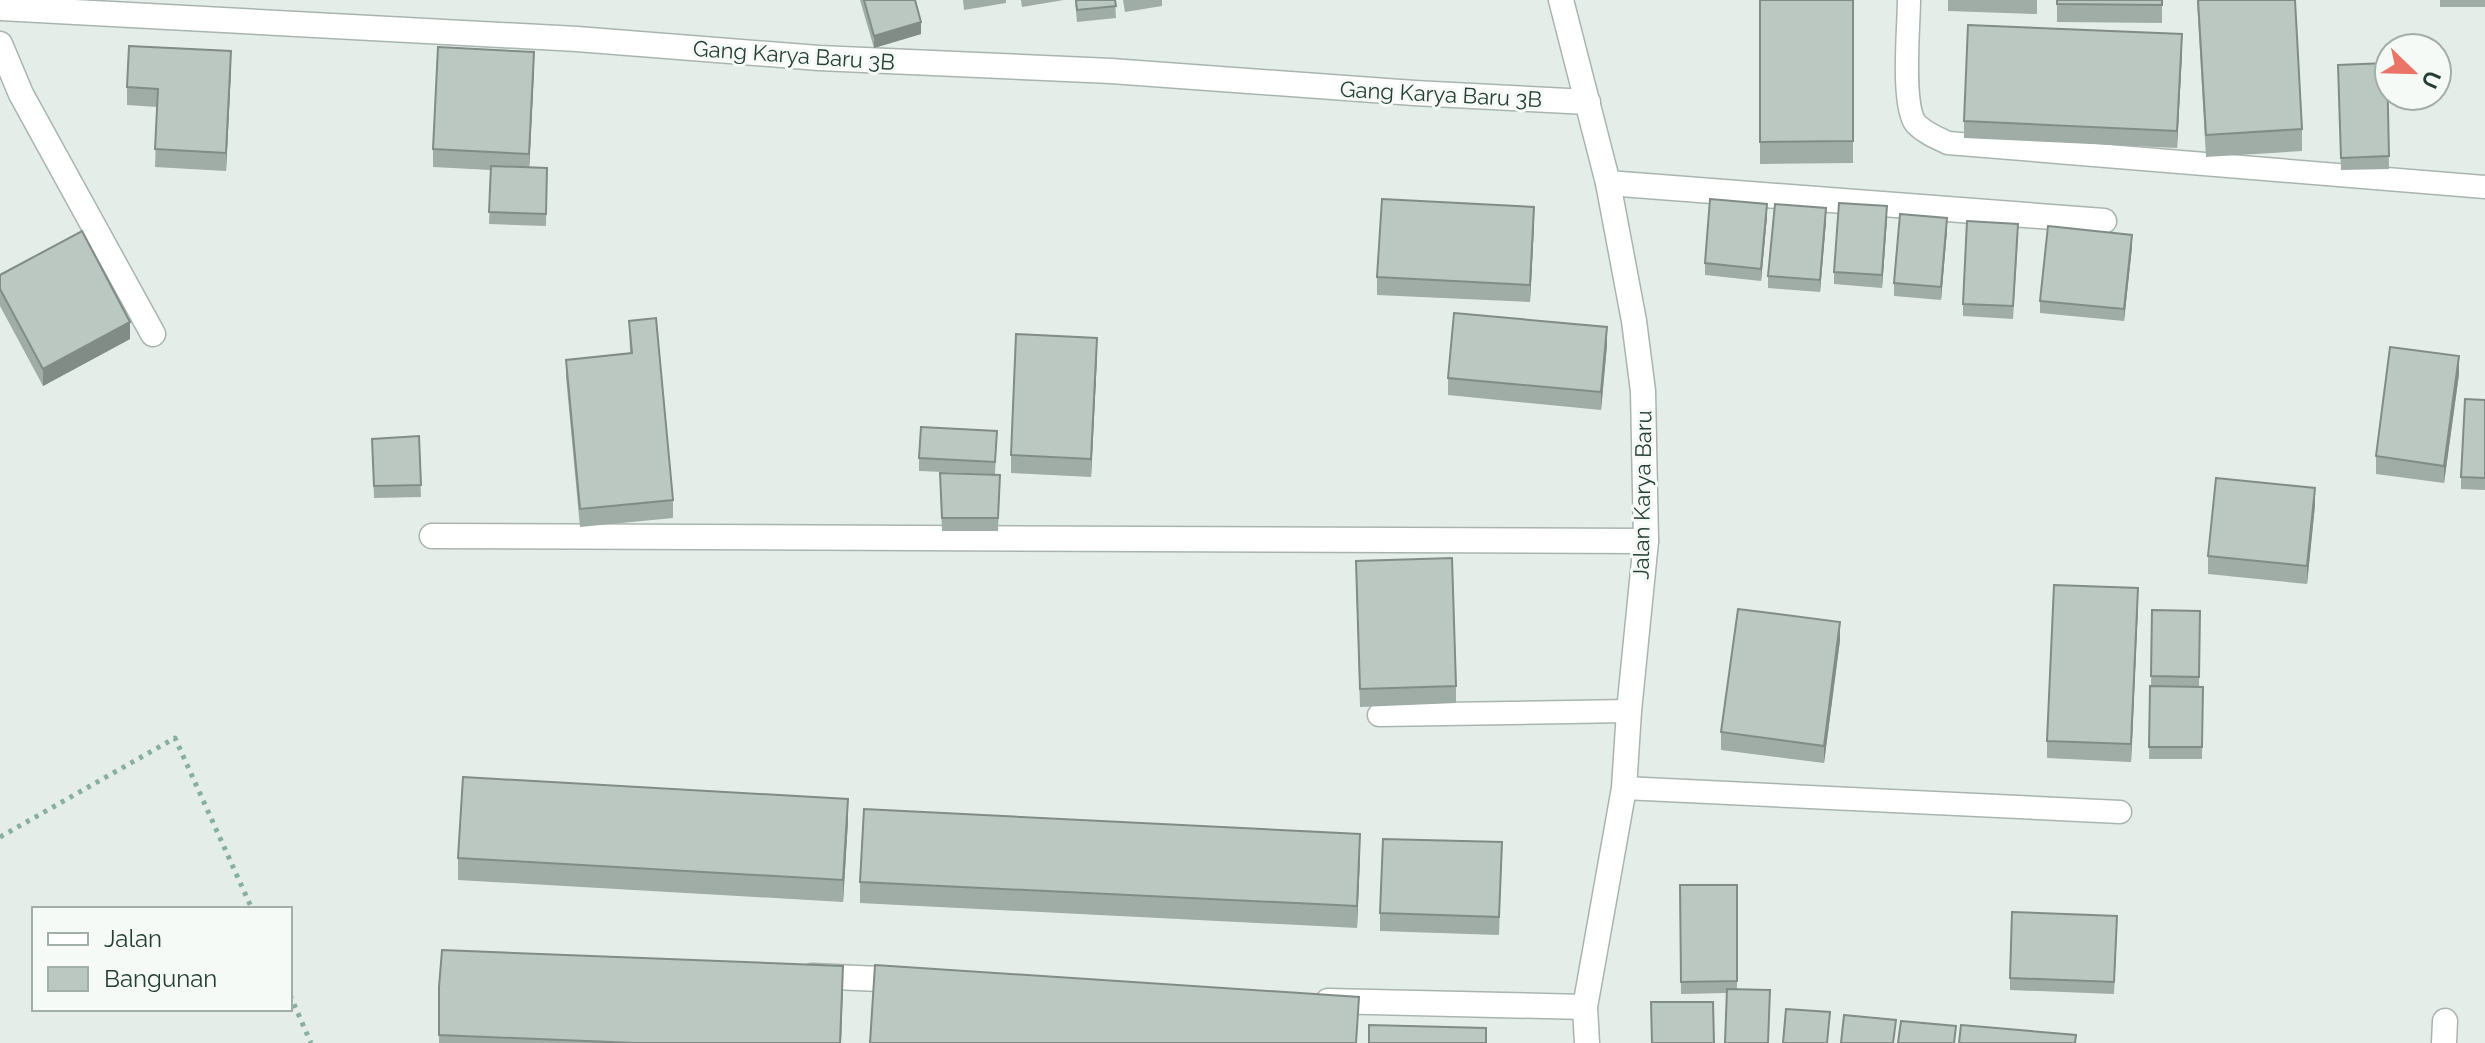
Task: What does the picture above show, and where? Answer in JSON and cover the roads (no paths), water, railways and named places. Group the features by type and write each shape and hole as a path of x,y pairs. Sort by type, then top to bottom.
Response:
{"street":[{"name":"Jalan Karya Baru","path":"1561,0 1608,183 1634,321 1643,391 1646,541 1624,788 1585,1007 1587,1043"},
{"name":"Gang Karya Baru 3B","path":"0,8 577,39 819,58 1111,71 1588,102"},
{"path":"0,44 21,94 153,334"},
{"path":"1608,183 2104,221"},
{"path":"432,536 1646,541"},
{"path":"792,975 919,981"},
{"path":"1300,999 1585,1007"}],"lane":[{"path":"1909,0 1908,104 1914,121 1924,132 1948,143 2485,187"},
{"path":"1379,715 1629,711"},
{"path":"1624,788 2120,812"}]}
